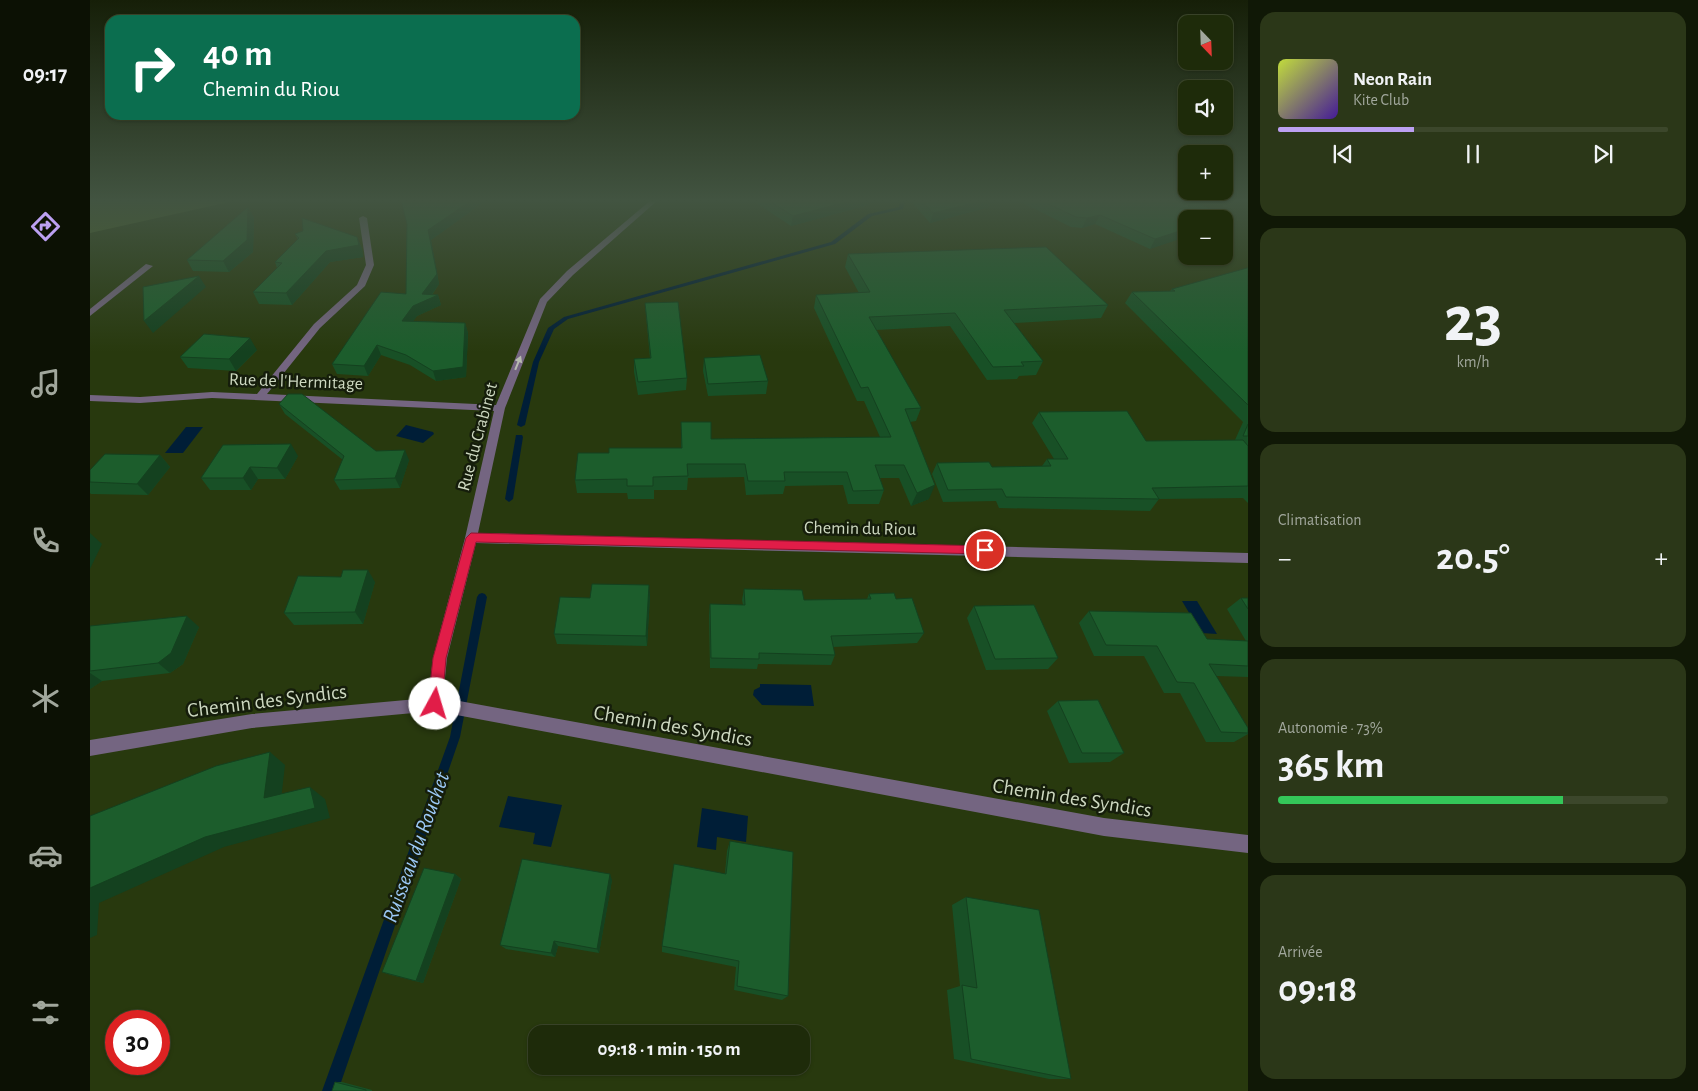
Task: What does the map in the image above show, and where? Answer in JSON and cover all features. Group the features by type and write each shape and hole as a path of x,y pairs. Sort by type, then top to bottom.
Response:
{"street":[{"path":"260,396 318,326 361,286 370,265 368,251"},
{"name":"Rue du Crabinet","path":"435,704 440,658 471,538 500,408 543,301 570,273 596,251"},
{"path":"90,313 149,266"},
{"name":"Rue de l'Hermitage","path":"90,398 140,400 212,395 260,396 500,408"},
{"name":"Chemin du Riou","path":"471,538 1248,558"},
{"name":"Chemin des Syndics","path":"90,748 252,721 435,704 1104,827 1248,844"}],"water":[{"path":"406,425 433,432 434,434 423,443 396,436"},
{"path":"186,427 203,427 183,453 165,453"},
{"path":"1182,601 1197,601 1217,634 1201,633"},
{"path":"760,684 811,685 814,706 762,705 753,695 754,690 760,687"},
{"path":"508,796 562,805 551,847 533,844 535,833 499,827"},
{"path":"702,808 748,816 746,842 717,837 716,850 697,847"}],"building":[{"path":"197,251 235,251 223,261 187,260"},
{"path":"286,251 326,251 286,293 253,292 282,263 275,262"},
{"path":"407,251 432,251 437,274 422,294 438,295 413,306 402,321 465,323 463,367 433,371 406,355 377,345 364,366 332,364 381,292 406,294"},
{"path":"935,251 1050,251 1108,305 1004,310 1043,361 1021,362 1024,366 993,367 955,313 869,317 921,408 905,409 935,485 917,493 904,465 875,465 884,490 853,491 847,472 784,472 785,481 748,481 745,464 687,464 688,476 653,477 653,486 627,486 627,479 575,480 578,453 609,453 609,448 682,448 681,422 711,422 711,439 891,437 868,387 861,388 816,295 870,292 848,254"},
{"path":"1248,268 1248,405 1132,292 1175,291 1172,289"},
{"path":"199,276 144,321 143,287"},
{"path":"678,302 687,378 638,382 634,359 651,358 645,303"},
{"path":"204,334 250,338 229,359 180,357"},
{"path":"760,355 768,381 708,384 704,358"},
{"path":"288,394 302,394 376,451 405,450 395,478 334,480 344,456 279,404"},
{"path":"1127,411 1146,441 1243,440 1248,446 1248,486 1152,488 1159,499 1006,497 1002,489 948,490 937,463 989,462 992,467 1051,466 1047,459 1068,459 1039,412"},
{"path":"1248,424 1248,436 1243,436"},
{"path":"291,444 277,468 250,467 243,478 201,478 223,445"},
{"path":"105,454 160,455 137,484 90,482 90,470"},
{"path":"343,570 368,570 355,612 284,613 298,576 341,577"},
{"path":"592,584 649,585 646,636 554,634 560,597 590,598"},
{"path":"744,589 802,590 804,600 871,599 869,594 894,593 896,599 912,598 924,633 831,636 835,655 759,653 759,659 711,658 710,604 745,605"},
{"path":"1241,598 1248,598 1248,609"},
{"path":"1034,605 1058,658 995,659 974,606"},
{"path":"1089,611 1191,613 1207,639 1248,641 1248,666 1209,664 1248,728 1248,733 1221,732 1194,683 1177,682 1157,646 1106,645"},
{"path":"187,616 171,653 158,663 90,671 90,626"},
{"path":"1098,700 1124,753 1082,753 1058,701"},
{"path":"270,752 264,798 310,787 315,808 205,837 90,888 90,816 216,766"},
{"path":"730,841 793,852 788,996 737,986 739,961 662,946 674,864 726,874"},
{"path":"522,859 610,874 597,949 554,941 551,953 500,945"},
{"path":"424,868 455,874 416,981 382,972"},
{"path":"966,897 1039,910 1071,1079 971,1059 962,985 977,988"},
{"path":"335,1082 366,1090 366,1091 332,1091"}],"waterway":[{"name":"Ruisseau du Rouchet","path":"521,425 536,362 551,328 566,318 805,251"},
{"name":"Ruisseau du Rouchet","path":"509,499 519,437"},
{"name":"Ruisseau du Rouchet","path":"330,1091 455,737 482,597"}],"route":[{"path":"435,704 440,658 471,538 985,550"}]}
